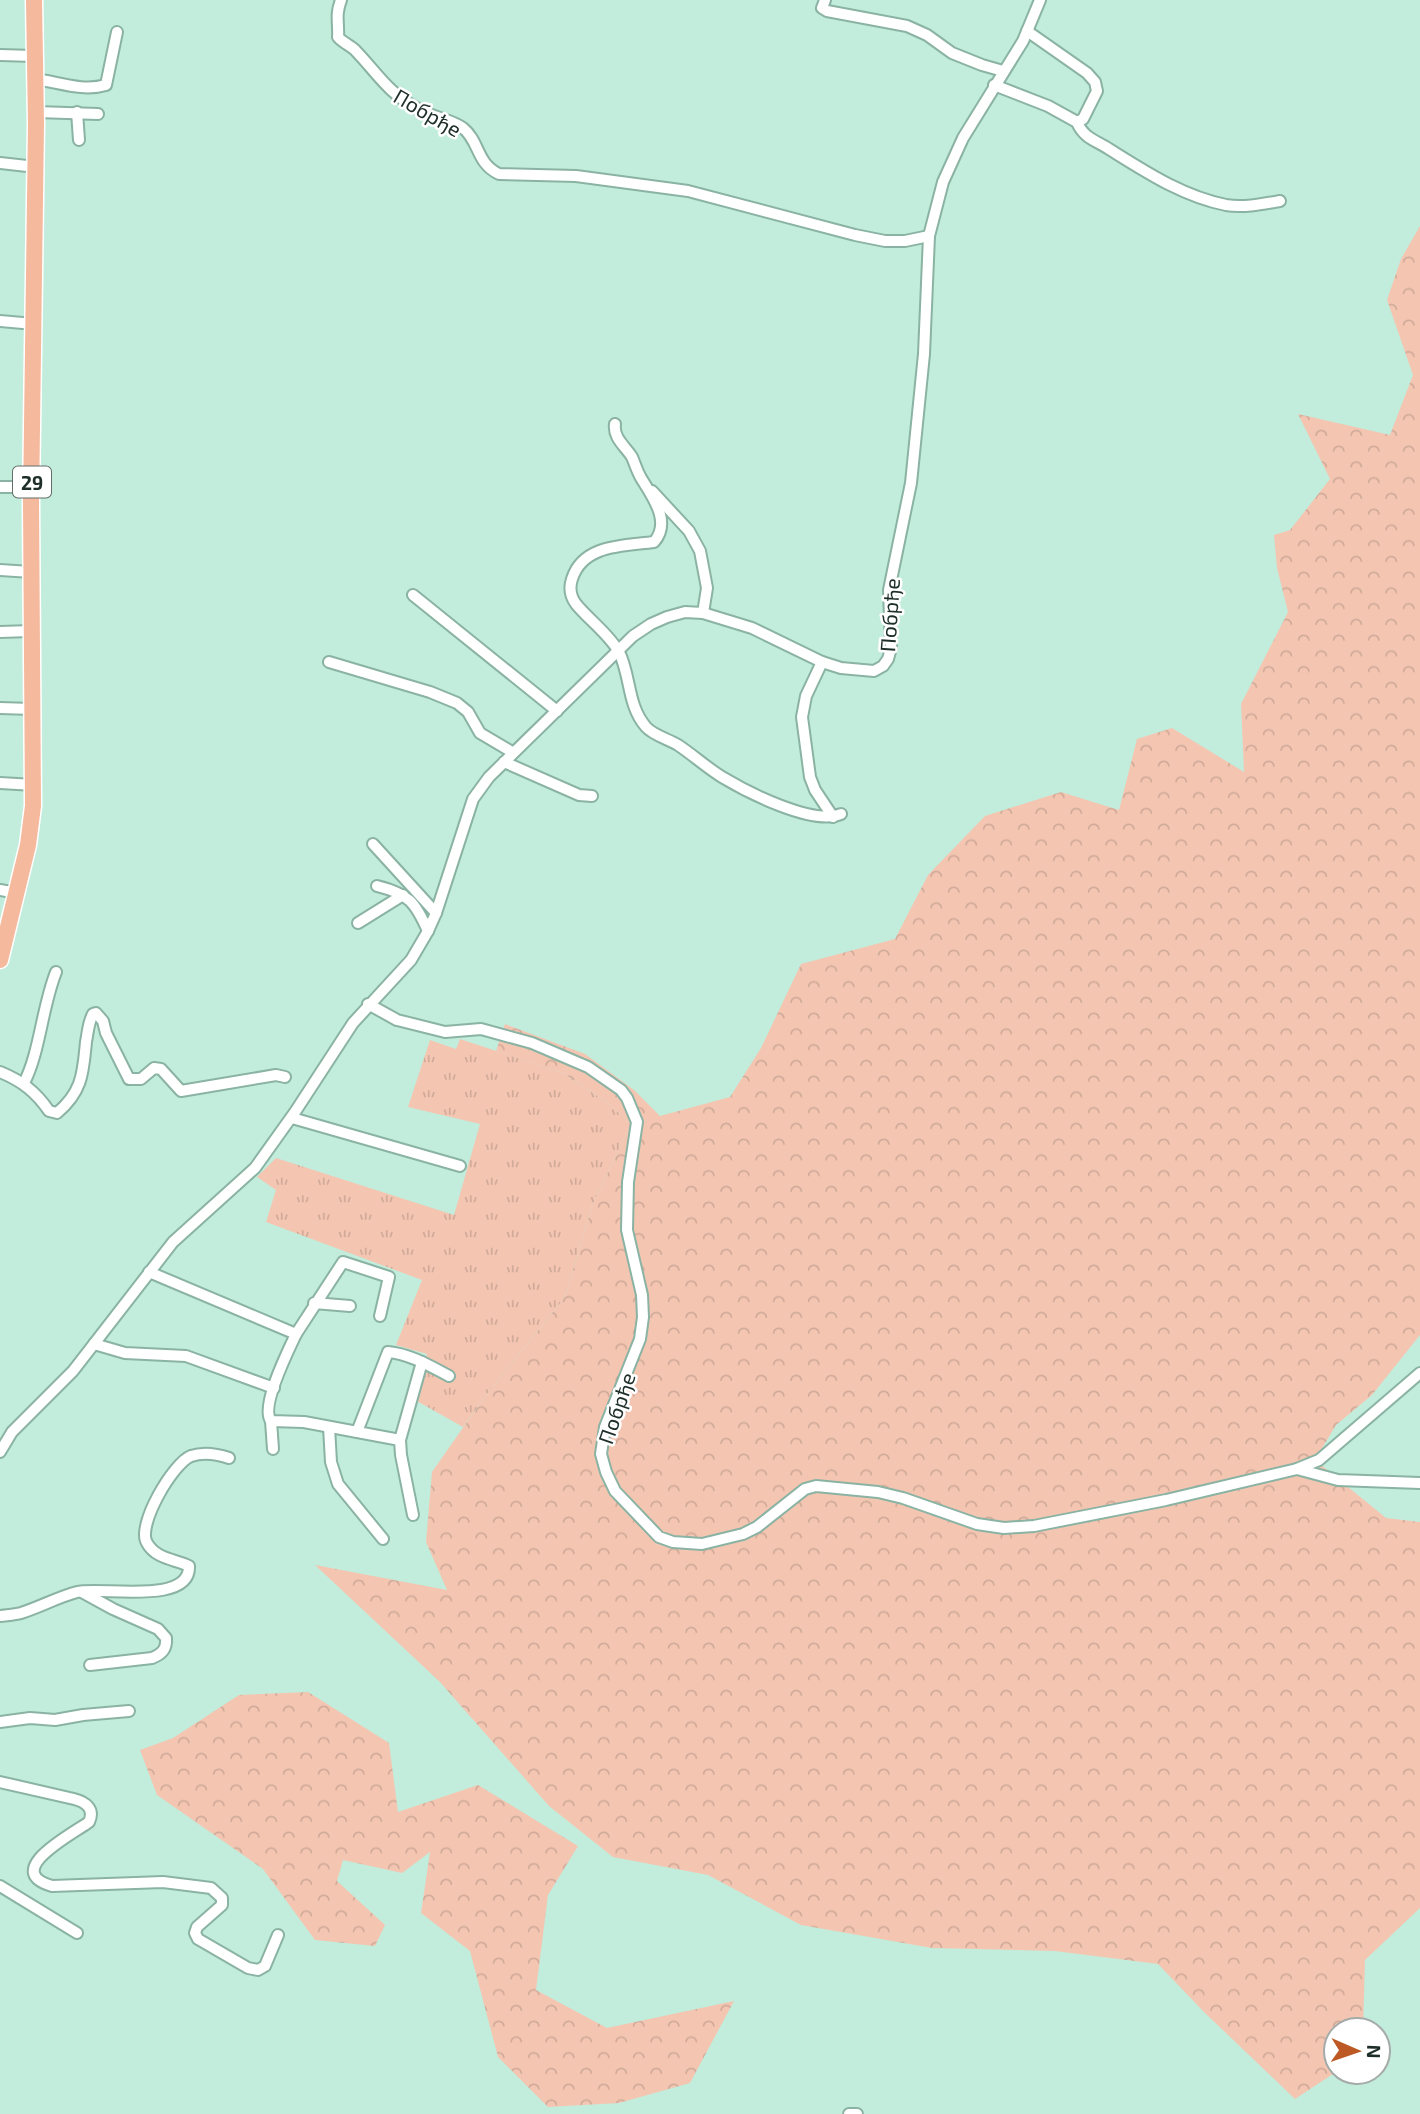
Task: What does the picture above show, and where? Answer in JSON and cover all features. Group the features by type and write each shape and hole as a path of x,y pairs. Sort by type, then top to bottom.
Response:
{"main road":[{"name":"29","path":"0,960 5,914 17,893 32,819 34,785 31,572 36,167 34,0"}],"street":[{"name":"Побрђе","path":"341,0 335,18 338,37 356,51 378,79 400,98 422,112 462,127 483,162 499,174 576,176 688,191 885,241 929,236"},
{"path":"825,0 822,8 827,11 907,26 927,35 952,52 1003,71"},
{"name":"Побрђе","path":"0,1452 12,1432 73,1371 173,1242 255,1168 368,1004 411,960 436,913 473,799 512,752 618,650 652,624 685,612 703,613 752,628 822,662 853,670 874,671 883,666 891,648 889,590 894,557 911,483 924,354 929,236 943,182 962,138 1027,31 1040,0"},
{"path":"1027,31 1095,82 1097,91 1083,119 1077,122"},
{"path":"35,79 80,88 106,85 117,32"},
{"path":"0,55 34,56"},
{"path":"994,85 1048,106 1077,122 1087,136 1146,173 1190,194 1228,206 1280,201"},
{"path":"36,112 98,114"},
{"path":"77,112 79,141"},
{"path":"0,163 36,167"},
{"path":"0,321 34,324"},
{"path":"615,424 614,430 619,441 632,458 640,477 696,542 708,588 703,613"},
{"path":"0,487 32,487"},
{"path":"650,489 663,523 662,531 654,542 592,553 577,566 570,585 574,602 618,650 632,703 647,729 676,744 719,775 747,791 799,811 837,816 815,790 810,777 802,717 806,696 822,662"},
{"path":"0,570 31,572"},
{"path":"413,596 557,711"},
{"path":"0,632 31,631"},
{"path":"329,662 430,692 457,704 468,712 480,733 512,752"},
{"path":"0,708 32,709"},
{"path":"504,762 579,795 592,796"},
{"path":"0,783 34,785"},
{"path":"373,844 436,913"},
{"path":"377,886 403,895 414,903 428,931"},
{"path":"0,890 17,893"},
{"path":"358,923 403,895"},
{"path":"24,1083 56,972"},
{"name":"Побрђе","path":"368,1004 397,1020 445,1032 481,1029 532,1043 589,1068 621,1090 627,1098 637,1122 628,1182 627,1230 642,1295 643,1317 640,1339 605,1427 601,1454 615,1491 659,1537 673,1542 702,1544 743,1534 757,1527 804,1489 816,1486 890,1495 977,1524 1004,1528 1034,1527 1297,1469"},
{"path":"0,1072 24,1083 36,1093 49,1111 57,1113 72,1099 78,1087 86,1062 88,1025 96,1013 103,1021 106,1033 129,1079 141,1079 154,1068 161,1069 181,1091 276,1075 285,1077"},
{"path":"292,1118 460,1166"},
{"path":"273,1450 271,1421 267,1413 274,1388 296,1334 343,1262 389,1277 380,1316"},
{"path":"149,1272 296,1334"},
{"path":"314,1303 350,1306"},
{"path":"94,1344 125,1353 186,1356 274,1388"},
{"path":"357,1432 388,1352 422,1362 449,1376"},
{"path":"413,1515 400,1440 422,1362"},
{"path":"1297,1469 1319,1460 1420,1373"},
{"path":"271,1421 304,1422 400,1440"},
{"path":"329,1427 331,1462 338,1484 383,1539"},
{"path":"0,1616 25,1612 80,1591 147,1592 163,1590 186,1578 189,1566 162,1557 145,1542 145,1524 177,1465 191,1456 204,1454 219,1454 229,1458"},
{"path":"1297,1469 1338,1480 1420,1483"},
{"path":"80,1591 158,1629 166,1638 164,1650 152,1658 90,1665"},
{"path":"0,1722 30,1718 55,1720 129,1711"},
{"path":"0,1782 83,1801 90,1808 92,1816 89,1822 52,1842 32,1861 29,1870 32,1878 40,1884 52,1886 163,1882 211,1888 222,1898 222,1905 197,1927 195,1933 204,1943 248,1968 258,1970 265,1966 278,1935"},
{"path":"0,1886 77,1933"},
{"path":"849,2114 858,2114"}],"green space":[{"path":"1420,226 1420,1335 1372,1395 1336,1425 1315,1460 1386,1518 1420,1522 1420,1908 1365,1960 1363,2016 1322,2016 1322,2081 1295,2099 1158,1964 1055,1951 932,1948 801,1925 708,1875 613,1857 549,1806 440,1682 315,1565 447,1590 426,1542 432,1472 483,1399 565,1297 592,1206 631,1124 608,1103 563,1073 496,1051 505,1024 585,1054 634,1090 660,1116 730,1097 761,1048 801,964 895,939 928,875 985,816 1061,792 1119,810 1137,739 1172,728 1244,772 1241,704 1288,612 1277,568 1274,535 1290,530 1330,479 1298,414 1390,435 1413,375 1387,300 1401,259"},
{"path":"460,1039 563,1073 608,1103 631,1124 592,1206 565,1297 463,1427 415,1400 427,1354 396,1345 422,1280 266,1222 276,1190 257,1177 276,1158 454,1215 480,1124 408,1107 430,1040 456,1049"},
{"path":"308,1692 389,1743 398,1812 478,1785 578,1846 548,1895 536,1990 607,2028 734,2001 690,2083 619,2103 548,2107 498,2057 470,1951 421,1913 430,1852 402,1873 343,1860 337,1881 385,1925 375,1946 315,1940 263,1869 157,1795 140,1750 173,1738 239,1695"}]}
